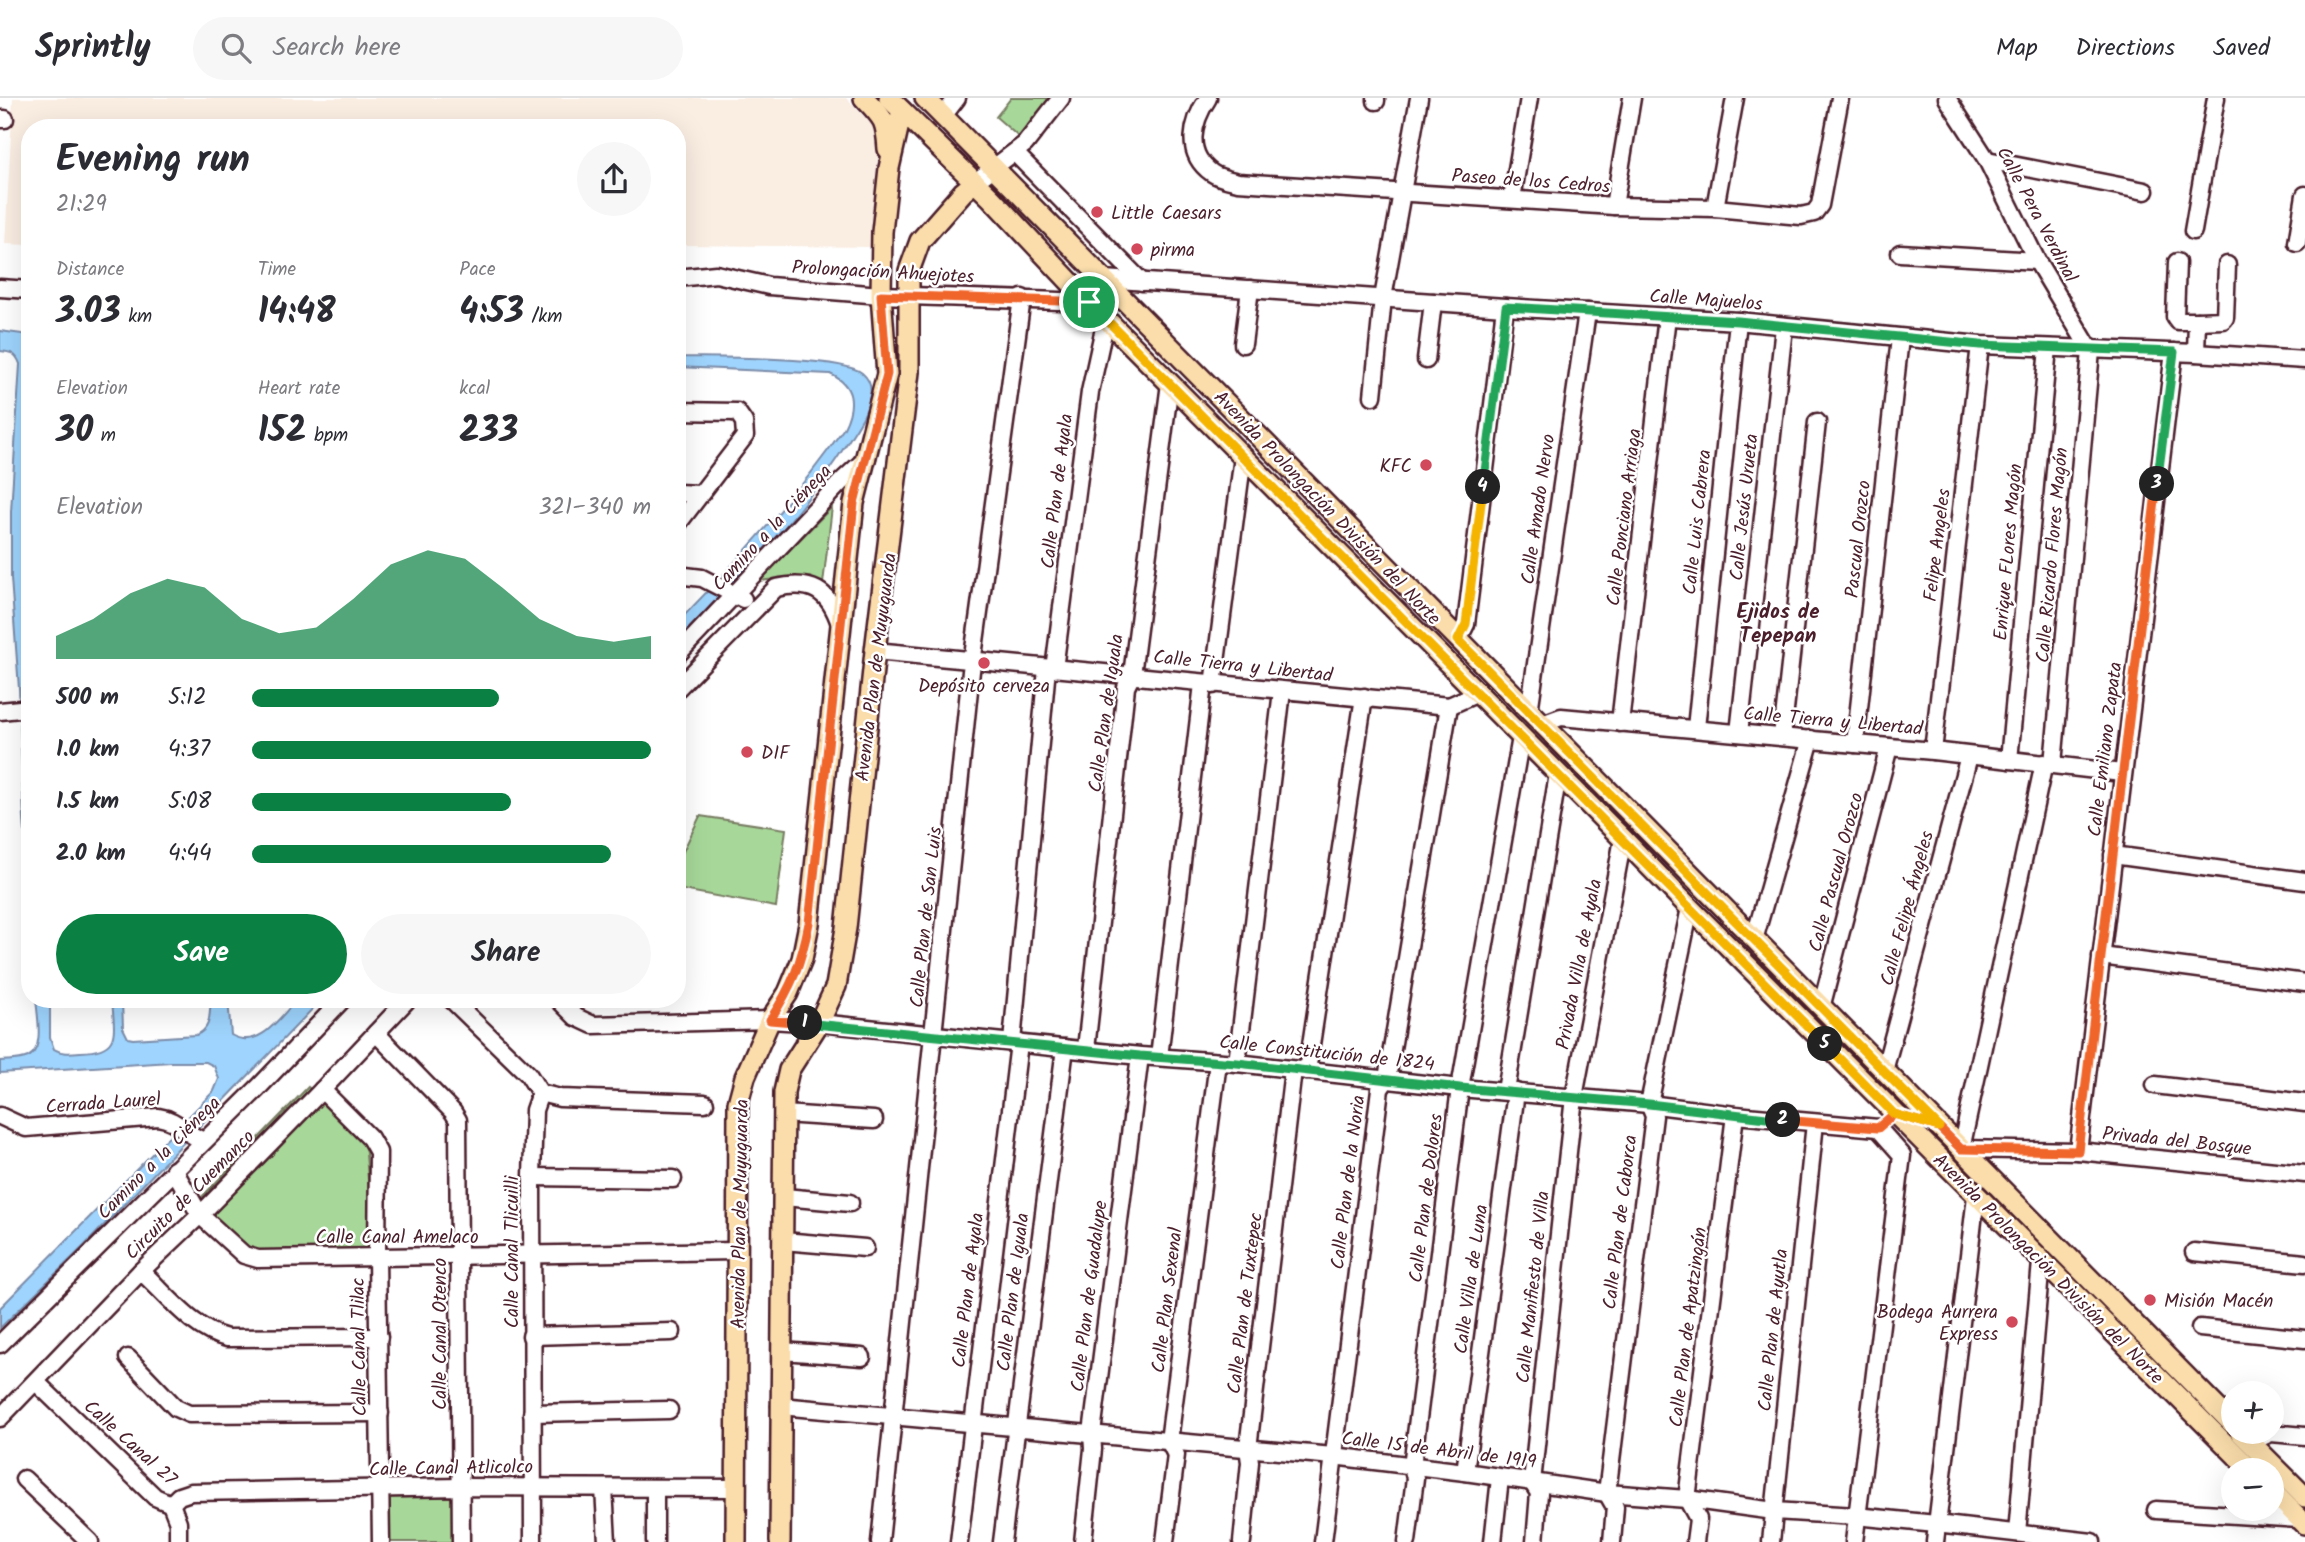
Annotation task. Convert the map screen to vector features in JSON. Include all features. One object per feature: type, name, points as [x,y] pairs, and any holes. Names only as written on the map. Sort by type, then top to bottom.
[{"type":"main road","points":[[864,98],[883,118],[887,127],[889,168]]},
{"type":"main road","name":"Avenida Prolongación División del Norte","points":[[925,98],[2221,1412]]},
{"type":"main road","name":"Avenida Plan de Muyuguarda","points":[[736,1542],[738,1104],[744,1077],[770,1020],[788,993],[802,959],[809,923],[854,503],[887,374],[881,295],[882,232],[898,102]]},
{"type":"main road","name":"Avenida Prolongación División del Norte","points":[[898,102],[1089,302],[2239,1458]]},
{"type":"main road","name":"Avenida Plan de Muyuguarda","points":[[779,1542],[784,1092],[789,1070],[819,1023],[836,986],[846,928],[875,651],[909,372],[909,271],[920,241],[962,192],[975,182]]},
{"type":"main road","points":[[2252,1444],[2305,1497]]},
{"type":"main road","points":[[2284,1503],[2302,1522]]},
{"type":"street","points":[[943,116],[957,98]]},
{"type":"street","points":[[975,182],[1015,153],[1061,98]]},
{"type":"street","name":"Paseo de los Cedros","points":[[1208,98],[1197,114],[1193,142],[1203,165],[1213,175],[1238,182],[1614,206],[1715,208],[1801,216],[1814,213],[1820,205],[1840,98]]},
{"type":"street","points":[[1373,396],[1383,298],[1419,98]]},
{"type":"street","points":[[1512,199],[1529,98]]},
{"type":"street","points":[[1614,206],[1632,98]]},
{"type":"street","points":[[1715,208],[1735,98]]},
{"type":"street","name":"Calle Pera Verdinal","points":[[1947,98],[1987,160],[2037,261],[2091,351]]},
{"type":"street","points":[[2193,231],[2216,98]]},
{"type":"street","points":[[1015,153],[1142,282]]},
{"type":"street","points":[[1987,160],[2145,191]]},
{"type":"street","points":[[2297,243],[2305,195]]},
{"type":"street","points":[[1900,253],[2037,261]]},
{"type":"street","points":[[2177,262],[2175,317],[2178,321],[2223,320],[2227,265]]},
{"type":"street","name":"Prolongación Ahuejotes","points":[[686,277],[716,274],[769,286],[881,295],[1089,302]]},
{"type":"street","name":"Calle Majuelos","points":[[1104,279],[1738,321],[1980,345],[2305,360]]},
{"type":"street","points":[[0,288],[21,289]]},
{"type":"street","points":[[1242,344],[1250,289]]},
{"type":"street","name":"Calle Plan de San Luis","points":[[880,1542],[971,671],[1022,298]]},
{"type":"street","points":[[1426,360],[1433,302]]},
{"type":"street","points":[[1458,640],[1466,624],[1506,307]]},
{"type":"street","name":"Calle Amado Nervo","points":[[1535,718],[1587,312]]},
{"type":"street","name":"Calle Ponciano Arriaga","points":[[1620,723],[1667,316]]},
{"type":"street","name":"Calle Plan de Ayala","points":[[959,1542],[1015,1042],[1051,668],[1090,392],[1106,319]]},
{"type":"street","name":"Calle Luis Cabrera","points":[[1696,728],[1738,321]]},
{"type":"street","points":[[2196,353],[2197,321]]},
{"type":"street","name":"Calle Jesús Urueta","points":[[1739,733],[1784,327]]},
{"type":"street","name":"Pascual Orozco","points":[[1856,744],[1900,338]]},
{"type":"street","name":"Felipe Angeles","points":[[1933,751],[1980,345]]},
{"type":"street","name":"Enrique FLores Magón","points":[[2009,760],[2048,348]]},
{"type":"street","name":"Calle Ricardo Flores Magón","points":[[1961,1149],[2049,763],[2091,351]]},
{"type":"street","name":"Calle Emiliano Zapata","points":[[2078,1151],[2174,352]]},
{"type":"street","name":"Calle Plan de Iguala","points":[[1086,1049],[1126,687],[1132,675],[1170,383]]},
{"type":"street","points":[[686,411],[737,412],[744,422],[745,436],[686,512]]},
{"type":"street","points":[[1782,737],[1817,422]]},
{"type":"street","points":[[1159,1057],[1208,684],[1243,456]]},
{"type":"street","name":"Camino a la Ciénega","points":[[686,646],[867,458]]},
{"type":"street","points":[[686,493],[700,494]]},
{"type":"street","points":[[686,576],[702,578],[736,594],[756,608]]},
{"type":"street","points":[[686,680],[776,588],[807,586],[827,596],[835,608],[840,624]]},
{"type":"street","name":"Calle Tierra y Libertad","points":[[875,651],[1449,706]]},
{"type":"street","points":[[1237,1063],[1282,691]]},
{"type":"street","points":[[1449,706],[1478,693]]},
{"type":"street","name":"Calle Plan de Tuxtepec","points":[[1242,1542],[1250,1462],[1248,1448],[1300,1070],[1364,697]]},
{"type":"street","name":"Calle Plan de la Noria","points":[[1323,1542],[1380,1089],[1387,1079],[1449,706]]},
{"type":"street","name":"Calle Tierra y Libertad","points":[[1535,718],[1561,717],[1696,728],[2049,763],[2122,773]]},
{"type":"street","name":"Calle Plan de Dolores","points":[[1407,1542],[1415,1478],[1412,1466],[1460,1088],[1521,737]]},
{"type":"street","points":[[1754,940],[1811,739]]},
{"type":"street","name":"Calle Pascual Orozco","points":[[1821,1008],[1889,747]]},
{"type":"street","name":"Calle Felipe Ángeles","points":[[1884,1071],[1969,756]]},
{"type":"street","name":"Calle Villa de Luna","points":[[1465,1472],[1511,1092],[1558,774]]},
{"type":"street","name":"Privada Villa de Ayala","points":[[1574,1097],[1623,839]]},
{"type":"street","points":[[2113,855],[2305,881]]},
{"type":"street","name":"Calle Plan de Caborca","points":[[1612,1542],[1615,1507],[1607,1493],[1654,1116],[1649,1104],[1690,908]]},
{"type":"street","points":[[2101,956],[2305,983]]},
{"type":"street","name":"Camino a la Ciénega","points":[[0,1344],[174,1170],[198,1139],[334,1008]]},
{"type":"street","name":"Circuito de Cuemanco","points":[[0,1418],[141,1271],[323,1090],[400,1008]]},
{"type":"street","points":[[460,1008],[528,1074],[540,1093],[560,1098],[705,1103]]},
{"type":"street","name":"Calle Constitución de 1824","points":[[567,1008],[585,1023],[593,1024],[770,1020],[819,1023],[1878,1128]]},
{"type":"street","name":"Calle Canal Otenco","points":[[376,1033],[458,1120],[461,1542]]},
{"type":"street","name":"Calle Plan de Iguala","points":[[1002,1542],[1065,1048]]},
{"type":"street","name":"Calle Plan de Guadalupe","points":[[1083,1542],[1093,1449],[1092,1433],[1140,1056]]},
{"type":"street","name":"Calle Plan Sexenal","points":[[1165,1542],[1175,1455],[1169,1441],[1217,1062]]},
{"type":"street","points":[[2155,1085],[2305,1103]]},
{"type":"street","name":"Calle Canal Tlilac","points":[[323,1090],[370,1138],[378,1152],[381,1542]]},
{"type":"street","name":"Calle Canal Tlicuilli","points":[[533,1542],[532,1178],[534,1110],[540,1093]]},
{"type":"street","name":"Calle Manifiesto de Villa","points":[[1535,1542],[1539,1493],[1532,1482],[1574,1097]]},
{"type":"street","points":[[783,1114],[874,1120]]},
{"type":"street","points":[[1854,1542],[1902,1155],[1878,1128],[1894,1114],[1939,1127]]},
{"type":"street","name":"Calle Plan de Apatzingán","points":[[1696,1542],[1698,1519],[1686,1499],[1735,1115]]},
{"type":"street","name":"Cerrada Laurel","points":[[0,1116],[26,1128],[158,1117],[171,1119],[198,1139]]},
{"type":"street","name":"Calle Plan de Ayutla","points":[[1771,1542],[1815,1123]]},
{"type":"street","name":"Privada del Bosque","points":[[1961,1149],[2078,1151],[2305,1174]]},
{"type":"street","name":"Calle Canal Amelaco","points":[[174,1170],[200,1215],[244,1255],[258,1259],[736,1251]]},
{"type":"street","points":[[532,1178],[673,1179]]},
{"type":"street","points":[[1935,1542],[1976,1196]]},
{"type":"street","points":[[783,1198],[850,1203]]},
{"type":"street","points":[[783,1241],[865,1248]]},
{"type":"street","points":[[2194,1252],[2305,1263]]},
{"type":"street","points":[[2017,1533],[2041,1262]]},
{"type":"street","points":[[141,1271],[201,1328],[213,1335],[227,1338],[379,1337]]},
{"type":"street","points":[[2200,1328],[2305,1339]]},
{"type":"street","points":[[531,1336],[672,1332]]},
{"type":"street","points":[[782,1351],[862,1357]]},
{"type":"street","points":[[128,1358],[176,1408],[189,1414],[380,1413]]},
{"type":"street","name":"Calle Canal 27","points":[[36,1382],[155,1497],[171,1504],[178,1522],[175,1539]]},
{"type":"street","name":"Calle 15 de Abril de 1919","points":[[780,1406],[1333,1456],[1607,1493],[1686,1499],[1774,1511],[1937,1524],[1981,1536],[2017,1533],[2092,1542]]},
{"type":"street","points":[[532,1413],[669,1410]]},
{"type":"street","points":[[2284,1434],[2305,1436]]},
{"type":"street","points":[[1493,1542],[1500,1478]]},
{"type":"street","points":[[24,1479],[90,1542]]},
{"type":"street","name":"Calle Canal Atlicolco","points":[[171,1504],[179,1496],[191,1492],[461,1487],[736,1489]]},
{"type":"street","points":[[604,1488],[607,1542]]},
{"type":"street","points":[[654,1542],[655,1488]]},
{"type":"street","points":[[2156,1510],[2302,1522]]},
{"type":"shaded area","points":[[13,98],[846,98],[879,132],[874,247],[686,245],[686,119],[21,119],[21,245],[5,244]]},
{"type":"green space","points":[[1011,98],[1054,98],[1021,139],[996,117]]},
{"type":"green space","points":[[832,507],[823,584],[791,579],[759,581]]},
{"type":"green space","points":[[700,816],[786,829],[776,907],[686,891],[686,845]]},
{"type":"green space","points":[[308,1087],[365,1142],[374,1254],[245,1252],[196,1203]]},
{"type":"green space","points":[[383,1497],[455,1497],[456,1542],[382,1542]]},
{"type":"water","points":[[0,331],[21,334],[21,741],[11,578],[11,512],[20,364],[13,354],[0,351]]},
{"type":"water","points":[[686,357],[829,363],[862,373],[871,390],[862,419],[812,494],[746,572],[686,635],[686,613],[785,505],[844,428],[850,412],[850,397],[844,384],[830,374],[686,367]]},
{"type":"water","points":[[37,1008],[50,1008],[50,1037],[54,1049],[70,1053],[94,1051],[103,1048],[113,1038],[113,1008],[122,1008],[123,1028],[128,1038],[133,1039],[196,1035],[205,1029],[210,1008],[229,1008],[231,1035],[251,1039],[268,1030],[289,1008],[313,1008],[83,1247],[0,1328],[0,1308],[214,1091],[219,1079],[214,1066],[206,1062],[0,1073],[0,1061],[18,1060],[33,1053],[37,1047]]},
{"type":"place","name":"Little Caesars","points":[[1097,212]]},
{"type":"place","name":"pirma","points":[[1137,249]]},
{"type":"place","name":"KFC","points":[[1426,465]]},
{"type":"place","name":"Depósito cerveza","points":[[984,663]]},
{"type":"place","name":"DIF","points":[[747,752]]},
{"type":"place","name":"Misión Macén","points":[[2150,1300]]},
{"type":"place","name":"Bodega Aurrera Express","points":[[2012,1322]]},
{"type":"district","name":"Ejidos de Tepepan","points":[[1778,623]]},
{"type":"route","points":[[1089,302],[881,295],[887,374],[854,503],[809,923],[802,959],[788,993],[770,1020],[1237,1063],[1460,1088],[1878,1128],[1894,1114],[1939,1127],[1961,1149],[2078,1151],[2174,352],[1980,345],[1738,321],[1506,307],[1466,624],[1458,640],[1939,1127],[1894,1114],[1089,302]]}]
